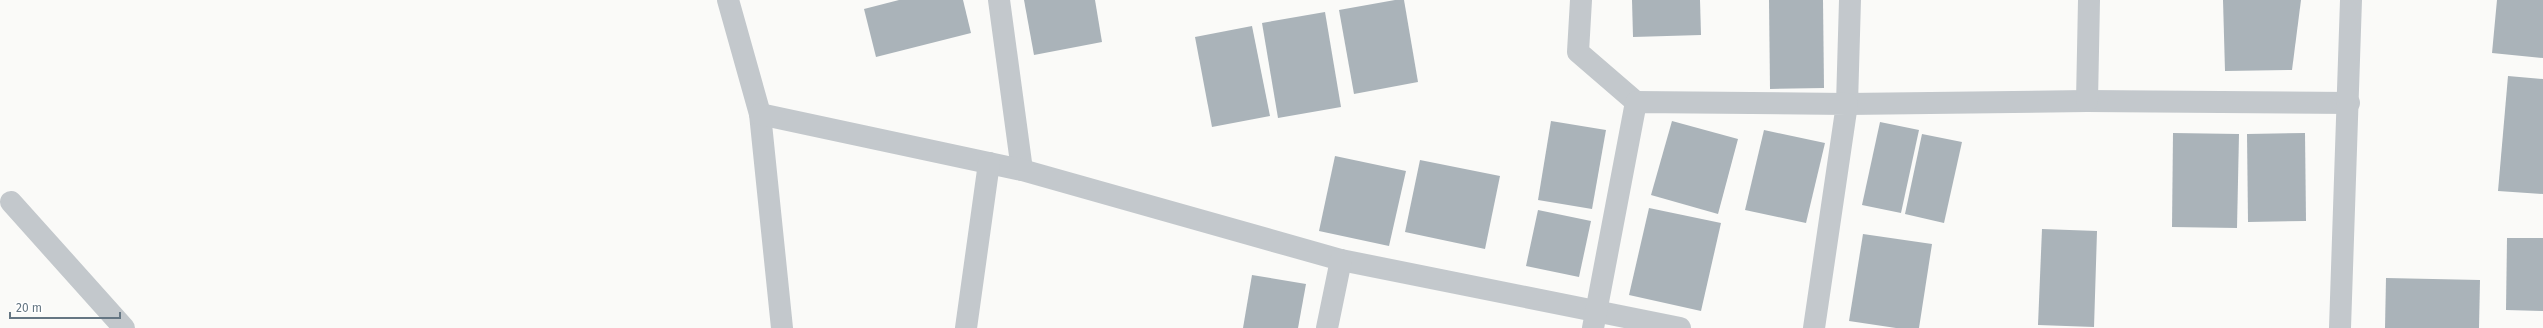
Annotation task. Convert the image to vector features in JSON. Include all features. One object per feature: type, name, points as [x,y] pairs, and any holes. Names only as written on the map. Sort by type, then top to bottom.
[{"type":"street","points":[[728,0],[760,114],[782,328]]},
{"type":"street","points":[[999,0],[1022,170]]},
{"type":"street","points":[[1582,0],[1578,52],[1636,102],[1847,104],[2087,101],[2349,103]]},
{"type":"street","points":[[1814,328],[1847,104],[1850,0]]},
{"type":"street","points":[[2087,101],[2089,0]]},
{"type":"street","points":[[2340,328],[2349,103],[2351,0]]},
{"type":"street","points":[[1596,319],[1636,102]]},
{"type":"street","points":[[760,114],[1022,170],[1341,260],[1596,319],[1680,328]]},
{"type":"street","points":[[966,328],[989,163]]},
{"type":"street","points":[[11,202],[124,328]]},
{"type":"street","points":[[1327,328],[1341,260]]},
{"type":"building","points":[[899,0],[963,0],[971,33],[876,57],[864,9]]},
{"type":"building","points":[[1024,0],[1095,0],[1102,42],[1034,55]]},
{"type":"building","points":[[1395,0],[1404,0],[1418,82],[1354,94],[1339,10]]},
{"type":"building","points":[[1632,0],[1700,0],[1701,35],[1633,37]]},
{"type":"building","points":[[1769,0],[1823,0],[1824,88],[1770,89]]},
{"type":"building","points":[[2223,0],[2301,0],[2292,70],[2225,71]]},
{"type":"building","points":[[2497,0],[2543,0],[2543,58],[2492,53]]},
{"type":"building","points":[[1325,12],[1341,107],[1278,118],[1262,23]]},
{"type":"building","points":[[1252,26],[1270,116],[1212,127],[1195,37]]},
{"type":"building","points":[[2508,76],[2543,79],[2543,194],[2498,191]]},
{"type":"building","points":[[1551,121],[1606,130],[1592,209],[1538,200]]},
{"type":"building","points":[[1672,121],[1738,139],[1718,214],[1651,195]]},
{"type":"building","points":[[1880,122],[1919,130],[1901,213],[1862,205]]},
{"type":"building","points":[[1764,130],[1825,143],[1806,223],[1745,210]]},
{"type":"building","points":[[2173,133],[2239,134],[2237,228],[2172,227]]},
{"type":"building","points":[[2305,133],[2306,221],[2248,222],[2247,134]]},
{"type":"building","points":[[1922,134],[1962,142],[1944,223],[1905,214]]},
{"type":"building","points":[[1335,156],[1406,171],[1389,246],[1319,231]]},
{"type":"building","points":[[1420,160],[1500,176],[1485,249],[1405,232]]},
{"type":"building","points":[[1649,208],[1721,223],[1701,311],[1629,295]]},
{"type":"building","points":[[1538,210],[1591,221],[1579,277],[1526,266]]},
{"type":"building","points":[[2042,229],[2097,231],[2094,327],[2038,325]]},
{"type":"building","points":[[1863,234],[1932,244],[1919,328],[1896,328],[1849,321]]},
{"type":"building","points":[[2507,238],[2543,238],[2543,311],[2506,310]]},
{"type":"building","points":[[1252,275],[1306,284],[1298,328],[1243,328]]},
{"type":"building","points":[[2386,278],[2480,280],[2479,328],[2385,328]]}]
